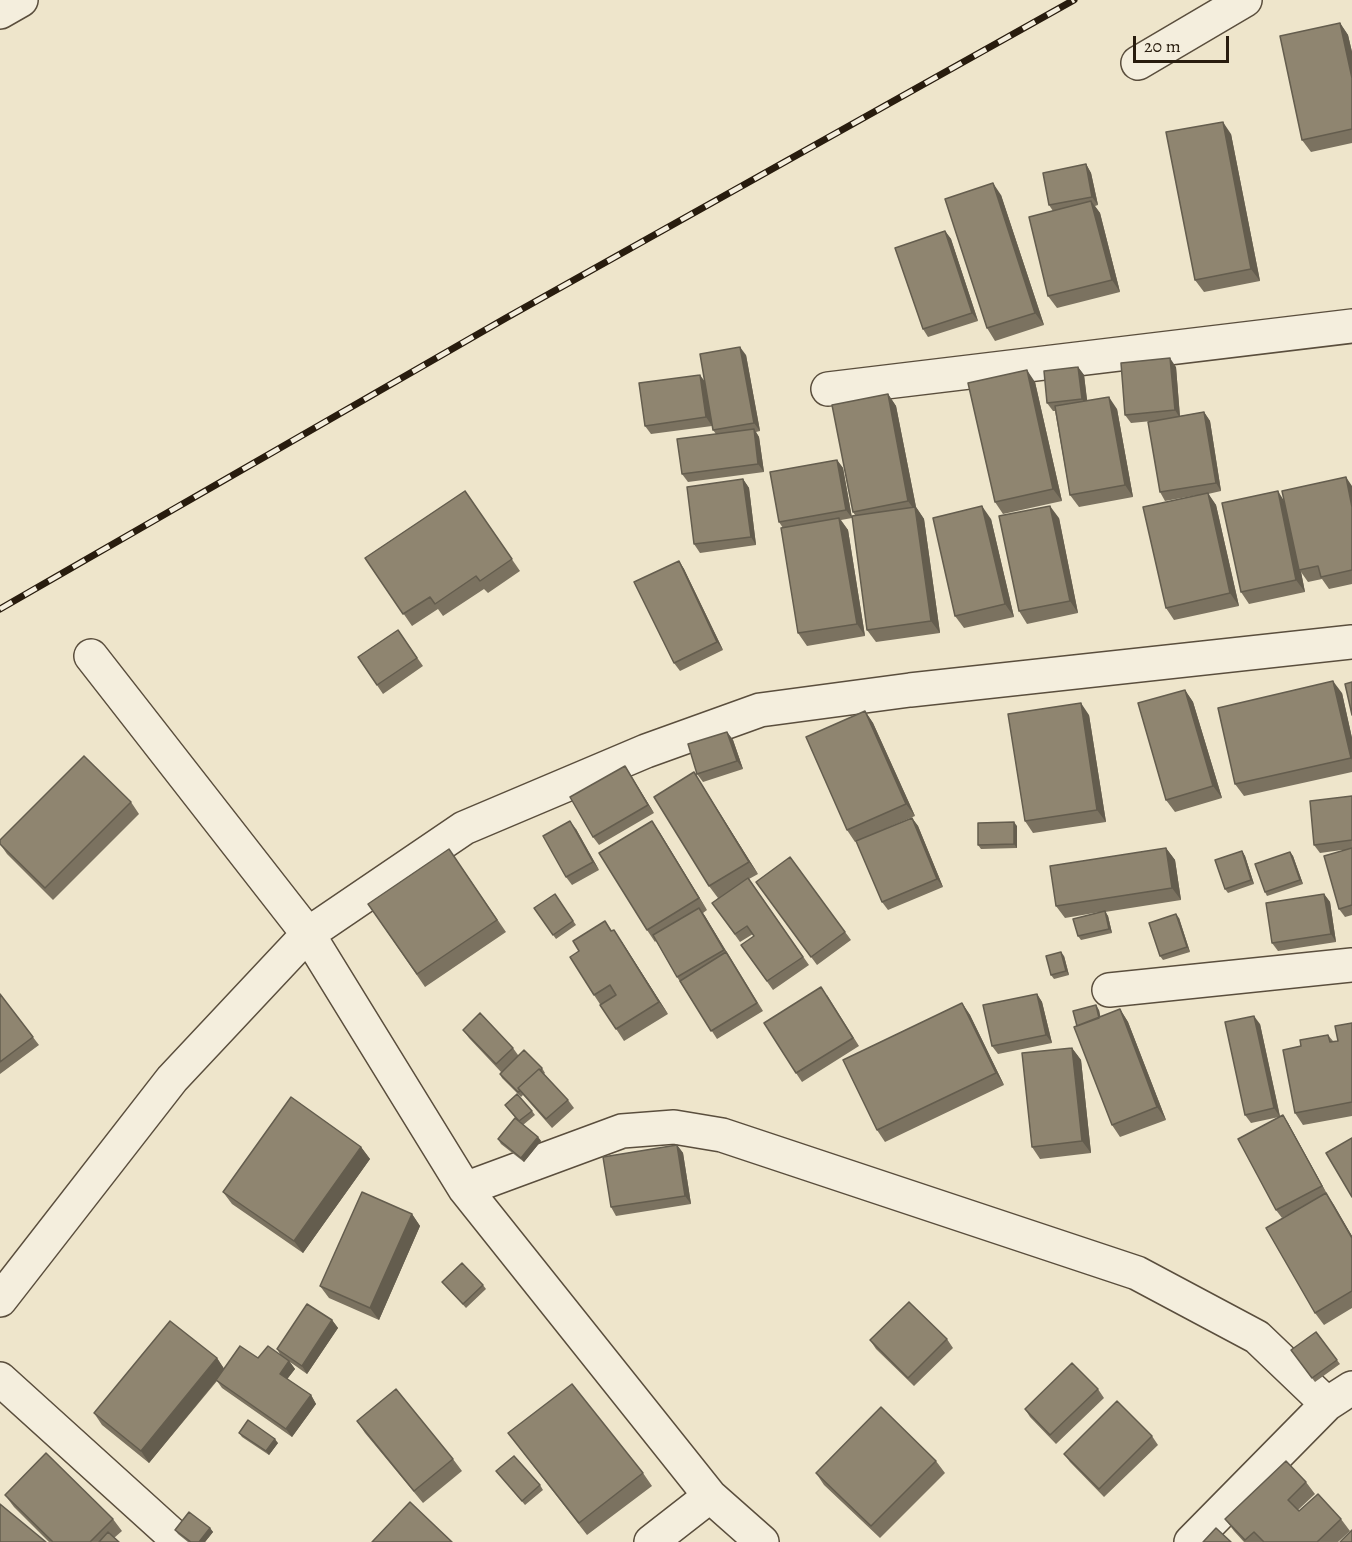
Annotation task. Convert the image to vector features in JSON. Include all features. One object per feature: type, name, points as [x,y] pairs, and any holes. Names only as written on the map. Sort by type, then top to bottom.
[{"type":"street","points":[[0,12],[21,0]]},
{"type":"street","points":[[1138,63],[1245,0]]},
{"type":"street","points":[[828,388],[1352,326]]},
{"type":"street","points":[[0,1300],[172,1079],[308,934],[464,828],[646,752],[760,710],[910,690],[1352,642]]},
{"type":"street","points":[[91,656],[308,934],[465,1189],[710,1496],[762,1542]]},
{"type":"street","points":[[1109,990],[1352,965]]},
{"type":"street","points":[[465,1189],[622,1131],[674,1127],[722,1135],[1137,1273],[1257,1337],[1339,1396],[1191,1542]]},
{"type":"street","points":[[0,1379],[180,1542]]},
{"type":"street","points":[[651,1542],[710,1496]]},
{"type":"building","points":[[1340,23],[1352,78],[1352,129],[1302,140],[1280,36]]},
{"type":"building","points":[[1223,122],[1251,269],[1195,280],[1166,132]]},
{"type":"building","points":[[1086,164],[1092,197],[1049,205],[1043,173]]},
{"type":"building","points":[[993,183],[1035,313],[987,328],[945,199]]},
{"type":"building","points":[[1091,201],[1112,280],[1048,296],[1029,217]]},
{"type":"building","points":[[945,231],[972,313],[923,329],[895,248]]},
{"type":"building","points":[[740,347],[754,423],[713,430],[700,354]]},
{"type":"building","points":[[1170,358],[1175,410],[1125,415],[1121,363]]},
{"type":"building","points":[[1078,367],[1082,399],[1047,403],[1044,371]]},
{"type":"building","points":[[1027,370],[1053,489],[995,502],[968,383]]},
{"type":"building","points":[[700,375],[706,417],[645,426],[639,383]]},
{"type":"building","points":[[888,394],[908,501],[853,512],[832,405]]},
{"type":"building","points":[[1109,397],[1125,485],[1070,495],[1055,406]]},
{"type":"building","points":[[1204,412],[1216,483],[1160,492],[1148,422]]},
{"type":"building","points":[[754,429],[758,464],[682,474],[677,439]]},
{"type":"building","points":[[837,460],[846,510],[779,522],[770,472]]},
{"type":"building","points":[[1346,477],[1352,507],[1352,570],[1321,577],[1318,566],[1299,570],[1282,491]]},
{"type":"building","points":[[743,479],[751,537],[694,544],[687,487]]},
{"type":"building","points":[[465,491],[512,559],[480,581],[476,576],[435,604],[430,597],[403,614],[365,558]]},
{"type":"building","points":[[1278,491],[1296,580],[1241,592],[1222,503]]},
{"type":"building","points":[[1208,493],[1230,593],[1166,608],[1143,507]]},
{"type":"building","points":[[982,506],[1005,604],[955,616],[933,518]]},
{"type":"building","points":[[1050,506],[1070,601],[1019,611],[999,516]]},
{"type":"building","points":[[915,507],[931,621],[867,630],[852,516]]},
{"type":"building","points":[[839,518],[857,624],[798,633],[781,528]]},
{"type":"building","points":[[679,561],[717,642],[674,663],[634,582]]},
{"type":"building","points":[[398,630],[417,658],[377,685],[358,657]]},
{"type":"building","points":[[1333,681],[1351,758],[1235,784],[1218,708]]},
{"type":"building","points":[[1352,682],[1352,715],[1345,684]]},
{"type":"building","points":[[1185,690],[1213,786],[1166,800],[1138,703]]},
{"type":"building","points":[[1081,703],[1097,810],[1025,821],[1008,714]]},
{"type":"building","points":[[865,711],[906,804],[847,830],[806,737]]},
{"type":"building","points":[[727,732],[737,761],[697,774],[688,744]]},
{"type":"building","points":[[84,756],[131,802],[45,888],[0,844],[0,840]]},
{"type":"building","points":[[625,766],[648,805],[593,837],[570,797]]},
{"type":"building","points":[[694,772],[749,862],[709,886],[654,797]]},
{"type":"building","points":[[1352,796],[1352,840],[1314,845],[1310,801]]},
{"type":"building","points":[[912,818],[937,879],[882,902],[856,841]]},
{"type":"building","points":[[570,821],[593,862],[566,877],[543,836]]},
{"type":"building","points":[[652,821],[699,898],[647,930],[599,853]]},
{"type":"building","points":[[1014,822],[1014,844],[978,845],[978,823]]},
{"type":"building","points":[[1166,848],[1172,888],[1056,906],[1050,866]]},
{"type":"building","points":[[1352,848],[1352,905],[1339,909],[1324,856]]},
{"type":"building","points":[[449,849],[497,920],[417,974],[368,904]]},
{"type":"building","points":[[1242,851],[1251,880],[1225,889],[1215,860]]},
{"type":"building","points":[[1290,852],[1300,880],[1265,892],[1255,864]]},
{"type":"building","points":[[790,857],[845,932],[811,957],[756,882]]},
{"type":"building","points":[[748,878],[803,957],[767,981],[741,945],[754,936],[747,926],[735,934],[712,903]]},
{"type":"building","points":[[555,894],[573,921],[553,935],[534,908]]},
{"type":"building","points":[[1324,894],[1331,934],[1272,943],[1266,903]]},
{"type":"building","points":[[699,908],[724,950],[677,977],[653,935]]},
{"type":"building","points":[[1105,911],[1109,929],[1078,936],[1073,919]]},
{"type":"building","points":[[1176,914],[1187,947],[1160,956],[1149,923]]},
{"type":"building","points":[[605,921],[611,931],[614,930],[659,1002],[616,1029],[600,1005],[616,995],[610,985],[594,995],[570,957],[579,951],[573,941]]},
{"type":"building","points":[[726,952],[757,1003],[711,1031],[680,981]]},
{"type":"building","points":[[1061,952],[1066,971],[1051,975],[1046,956]]},
{"type":"building","points":[[821,987],[853,1038],[796,1073],[764,1023]]},
{"type":"building","points":[[0,994],[33,1037],[0,1062]]},
{"type":"building","points":[[1037,994],[1046,1035],[992,1046],[983,1005]]},
{"type":"building","points":[[962,1003],[996,1073],[877,1130],[843,1060]]},
{"type":"building","points":[[1096,1005],[1099,1018],[1077,1026],[1073,1011]]},
{"type":"building","points":[[1120,1009],[1157,1107],[1112,1125],[1074,1027]]},
{"type":"building","points":[[480,1013],[513,1048],[496,1064],[463,1030]]},
{"type":"building","points":[[1254,1016],[1274,1108],[1245,1115],[1225,1022]]},
{"type":"building","points":[[1352,1023],[1352,1102],[1295,1113],[1283,1050],[1301,1046],[1300,1040],[1328,1035],[1330,1042],[1338,1041],[1335,1026]]},
{"type":"building","points":[[1072,1048],[1082,1141],[1032,1147],[1022,1053]]},
{"type":"building","points":[[524,1050],[542,1068],[518,1088],[520,1091],[518,1092],[500,1074]]},
{"type":"building","points":[[539,1069],[568,1100],[546,1119],[518,1088]]},
{"type":"building","points":[[517,1094],[532,1111],[519,1121],[505,1105]]},
{"type":"building","points":[[291,1097],[361,1147],[294,1241],[223,1192]]},
{"type":"building","points":[[1283,1115],[1322,1186],[1276,1210],[1238,1139]]},
{"type":"building","points":[[515,1118],[538,1137],[521,1158],[498,1139]]},
{"type":"building","points":[[1352,1138],[1352,1197],[1326,1153]]},
{"type":"building","points":[[677,1145],[685,1196],[611,1207],[603,1157]]},
{"type":"building","points":[[362,1192],[412,1214],[370,1308],[320,1286]]},
{"type":"building","points":[[1326,1193],[1352,1238],[1352,1291],[1315,1313],[1266,1228]]},
{"type":"building","points":[[462,1263],[483,1285],[463,1304],[442,1282]]},
{"type":"building","points":[[909,1302],[947,1339],[908,1378],[870,1340]]},
{"type":"building","points":[[307,1304],[332,1320],[302,1366],[277,1349]]},
{"type":"building","points":[[170,1321],[217,1358],[141,1451],[94,1413]]},
{"type":"building","points":[[1316,1332],[1337,1360],[1312,1378],[1291,1350]]},
{"type":"building","points":[[240,1346],[258,1358],[268,1346],[289,1361],[280,1374],[311,1395],[286,1429],[216,1380]]},
{"type":"building","points":[[1072,1363],[1098,1389],[1050,1435],[1025,1409]]},
{"type":"building","points":[[572,1384],[643,1473],[579,1523],[508,1433]]},
{"type":"building","points":[[396,1389],[453,1459],[414,1491],[357,1421]]},
{"type":"building","points":[[1117,1401],[1152,1436],[1099,1489],[1064,1454]]},
{"type":"building","points":[[881,1407],[936,1461],[871,1526],[816,1473]]},
{"type":"building","points":[[248,1420],[275,1439],[266,1451],[239,1433]]},
{"type":"building","points":[[46,1453],[113,1519],[90,1542],[53,1542],[5,1495]]},
{"type":"building","points":[[514,1456],[540,1485],[522,1501],[496,1471]]},
{"type":"building","points":[[1286,1461],[1306,1482],[1288,1500],[1299,1511],[1318,1494],[1341,1519],[1317,1542],[1264,1542],[1254,1532],[1245,1540],[1225,1519]]},
{"type":"building","points":[[410,1502],[452,1542],[372,1542]]},
{"type":"building","points":[[0,1504],[46,1542],[0,1542]]},
{"type":"building","points":[[189,1512],[210,1528],[199,1542],[191,1542],[175,1530]]},
{"type":"building","points":[[1216,1528],[1231,1542],[1203,1542]]},
{"type":"building","points":[[1352,1530],[1352,1542],[1340,1542]]},
{"type":"building","points":[[108,1532],[119,1542],[99,1542]]},
{"type":"railway","points":[[0,609],[506,318],[1074,0]]}]
